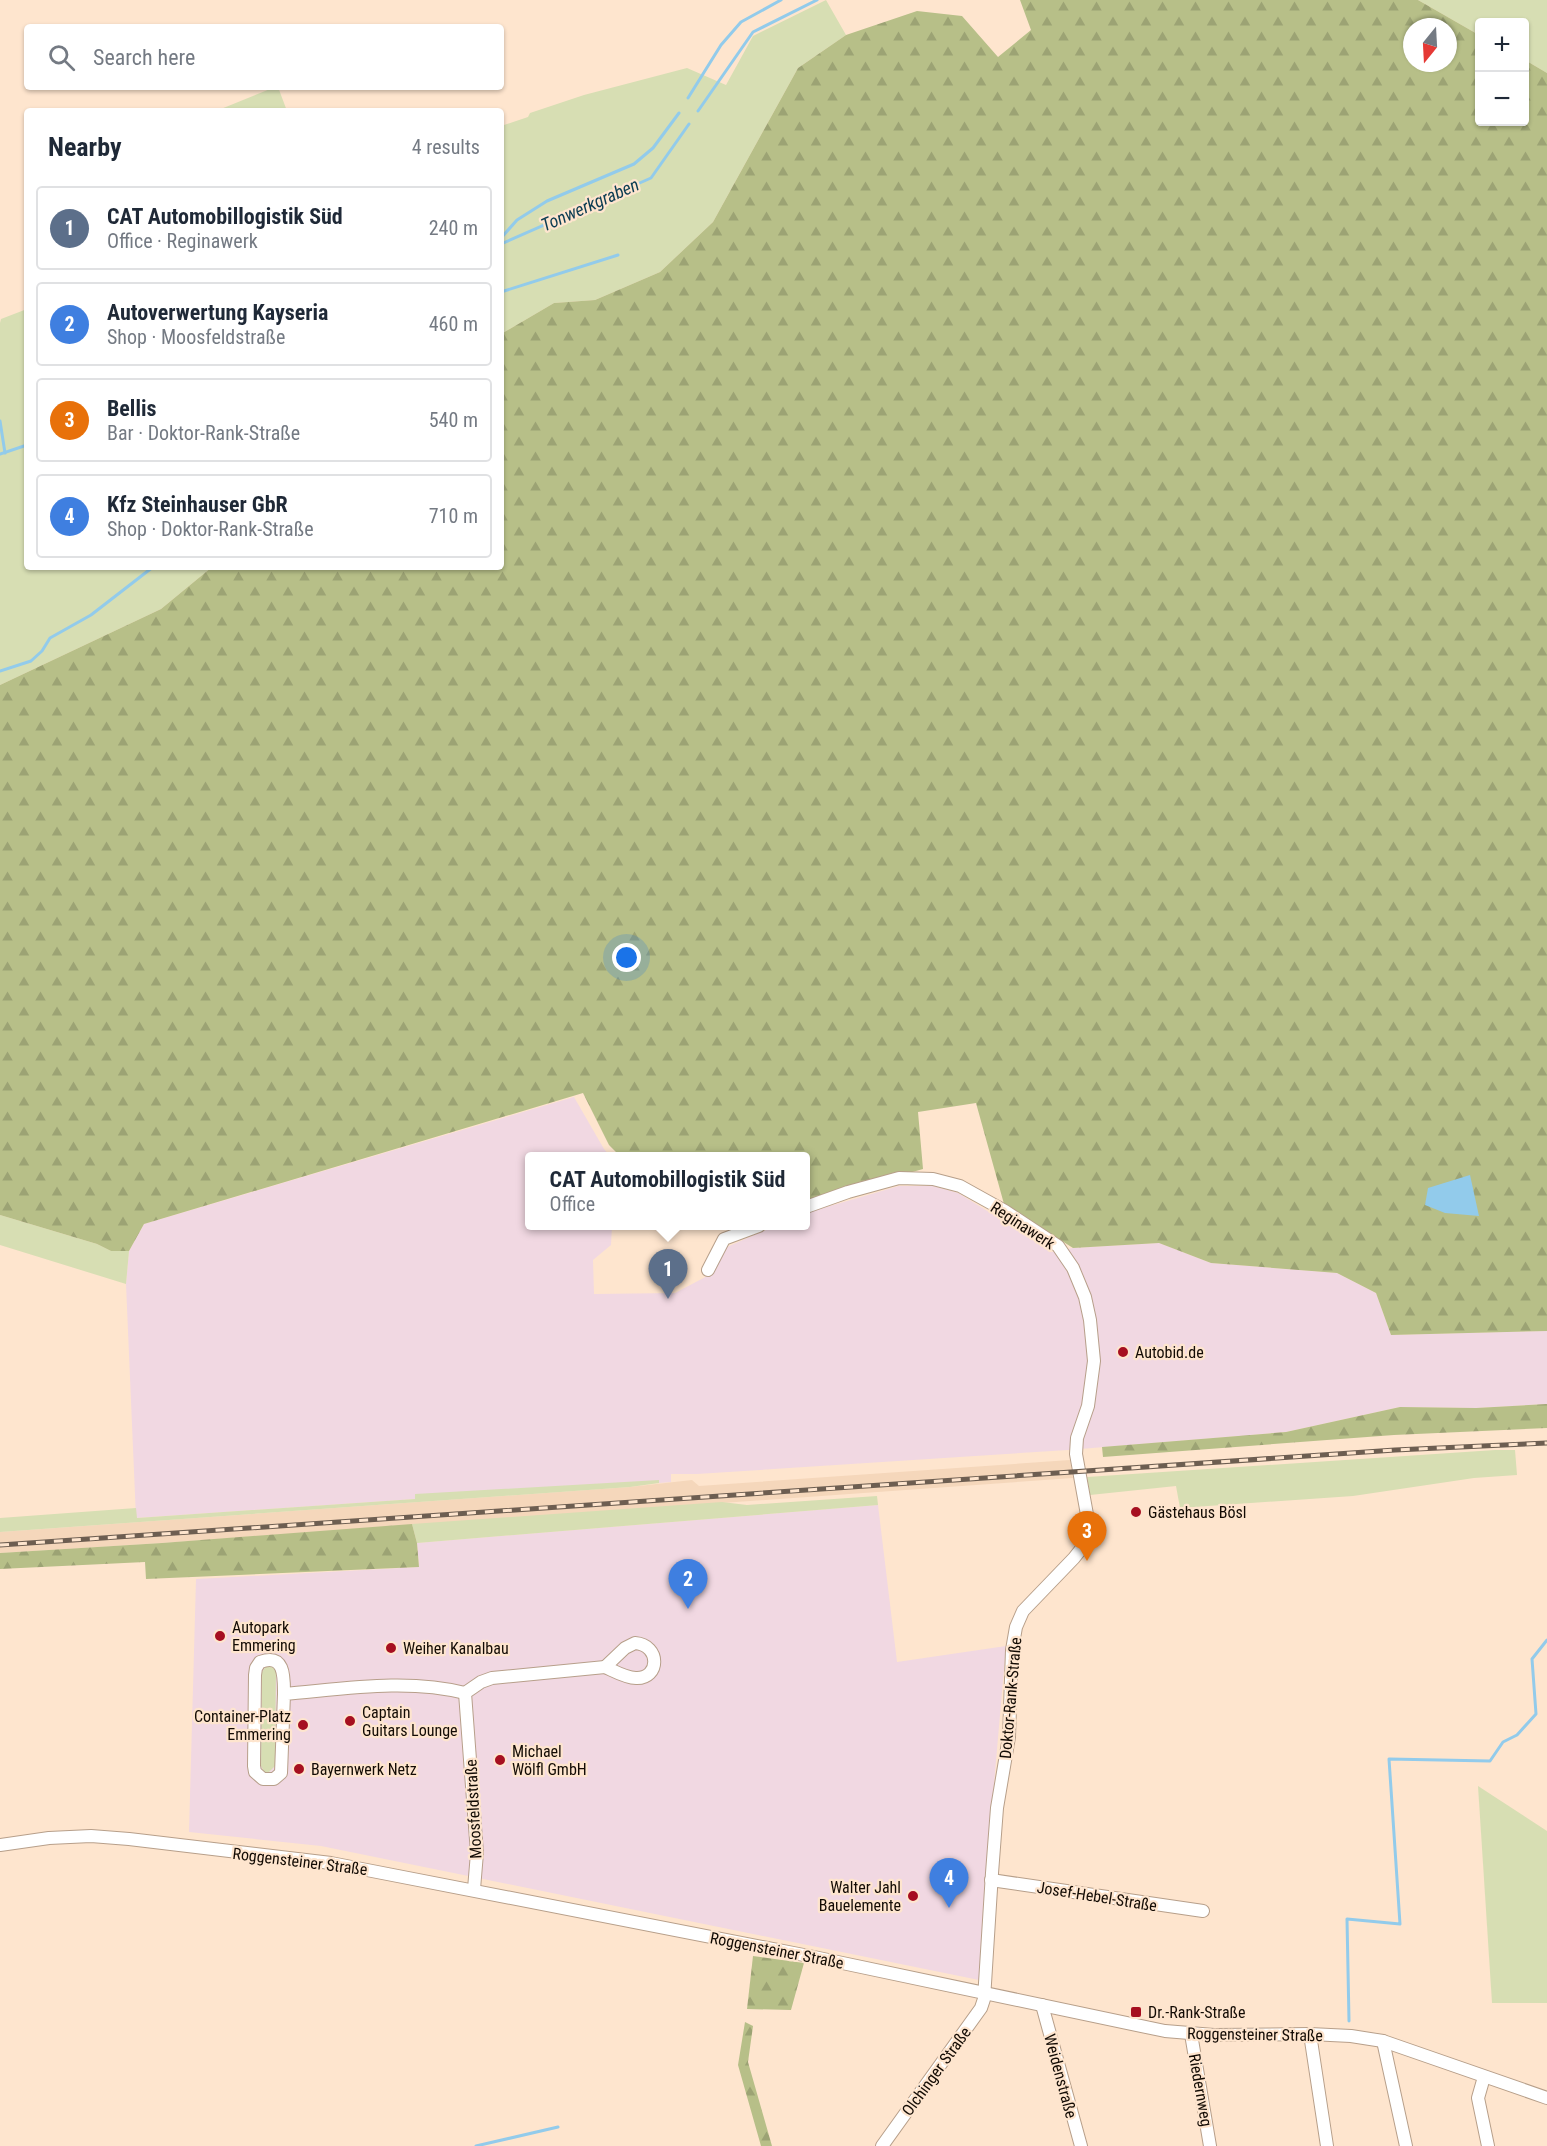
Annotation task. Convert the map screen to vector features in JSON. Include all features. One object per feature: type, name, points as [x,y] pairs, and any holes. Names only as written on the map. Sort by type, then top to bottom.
[{"type":"street","name":"Reginawerk","points":[[810,1206],[848,1192],[899,1178],[933,1179],[960,1186],[1005,1211],[1058,1246],[1073,1268],[1085,1297],[1093,1351],[1093,1376],[1088,1406],[1077,1438],[1078,1466]]},
{"type":"street","points":[[708,1270],[724,1239],[748,1230]]},
{"type":"street","name":"Doktor-Rank-Straße","points":[[985,1993],[991,1880],[998,1808],[1010,1737],[1012,1650],[1016,1627],[1023,1611],[1085,1544],[1090,1531],[1078,1466]]},
{"type":"street","points":[[273,1660],[283,1669],[284,1694],[281,1773],[274,1779],[263,1779],[255,1772],[254,1766],[255,1675],[260,1662],[273,1660]]},
{"type":"street","points":[[284,1694],[384,1686],[447,1688],[465,1693],[481,1682],[492,1678],[605,1667]]},
{"type":"street","name":"Moosfeldstraße","points":[[465,1693],[477,1853],[474,1889]]},
{"type":"street","name":"Roggensteiner Straße","points":[[0,1845],[70,1837],[129,1839],[331,1863],[474,1889],[1191,2034],[1310,2034],[1351,2036],[1383,2041],[1547,2097]]},
{"type":"street","name":"Josef-Hebel-Straße","points":[[991,1880],[1203,1911]]},
{"type":"street","name":"Olchinger Straße","points":[[882,2146],[981,2008],[985,1993]]},
{"type":"street","name":"Weidenstraße","points":[[1042,2005],[1082,2146]]},
{"type":"street","name":"Riedernweg","points":[[1191,2034],[1210,2146]]},
{"type":"street","points":[[1310,2034],[1327,2146]]},
{"type":"street","points":[[1383,2041],[1406,2146]]},
{"type":"street","points":[[1484,2077],[1478,2098],[1488,2146]]},
{"type":"shaded area","points":[[574,1097],[607,1152],[525,1152],[525,1230],[612,1230],[611,1245],[593,1260],[594,1294],[675,1293],[713,1273],[727,1247],[766,1230],[810,1230],[810,1212],[899,1186],[933,1186],[958,1193],[1051,1252],[1073,1248],[1159,1243],[1211,1263],[1337,1273],[1376,1293],[1391,1335],[1547,1331],[1547,1404],[1476,1408],[1400,1407],[1286,1432],[1068,1450],[671,1474],[671,1482],[659,1483],[659,1481],[415,1495],[415,1499],[136,1518],[126,1284],[129,1251],[144,1224]]},
{"type":"shaded area","points":[[1070,1460],[1073,1478],[0,1553],[0,1532],[630,1487],[692,1480],[699,1486]]},
{"type":"shaded area","points":[[878,1505],[897,1662],[1006,1646],[979,1980],[321,1846],[189,1832],[196,1579],[419,1567],[417,1543]]},
{"type":"green space","points":[[826,0],[846,35],[798,68],[713,222],[660,272],[595,300],[554,303],[504,332],[504,125],[528,117],[530,113],[584,95],[687,68],[726,85],[753,36]]},
{"type":"green space","points":[[1020,0],[1418,0],[1449,18],[1403,18],[1403,72],[1457,72],[1457,22],[1475,33],[1475,126],[1529,126],[1529,62],[1547,73],[1547,1331],[1391,1335],[1376,1293],[1337,1273],[1211,1263],[1159,1243],[1073,1248],[1004,1204],[976,1103],[918,1112],[923,1169],[810,1201],[810,1152],[616,1152],[609,1145],[583,1093],[144,1224],[129,1251],[111,1251],[97,1244],[0,1215],[0,685],[161,609],[208,570],[504,570],[504,332],[554,303],[595,300],[660,272],[713,222],[798,68],[846,35],[917,11],[962,16],[998,57],[1031,30]]},
{"type":"green space","points":[[1418,0],[1547,0],[1547,73],[1529,62],[1529,18],[1475,18],[1475,33],[1457,22],[1457,18],[1449,18]]},
{"type":"green space","points":[[268,90],[279,90],[286,108],[223,108]]},
{"type":"green space","points":[[24,310],[24,570],[208,570],[161,609],[0,685],[0,323],[1,319]]},
{"type":"green space","points":[[0,1215],[97,1244],[111,1251],[129,1251],[126,1284],[0,1245]]},
{"type":"green space","points":[[1547,1404],[1547,1428],[1394,1435],[1103,1457],[1102,1447],[1286,1432],[1400,1407],[1476,1408]]},
{"type":"green space","points":[[1515,1450],[1517,1475],[1474,1478],[1353,1496],[1180,1508],[1176,1486],[1090,1495],[1087,1477]]},
{"type":"green space","points":[[659,1480],[659,1483],[630,1487],[0,1532],[0,1518],[136,1508],[137,1518],[415,1499],[415,1494]]},
{"type":"green space","points":[[877,1496],[878,1505],[417,1543],[412,1524],[722,1502],[747,1505]]},
{"type":"green space","points":[[412,1524],[417,1543],[419,1567],[146,1579],[145,1562],[0,1569],[0,1553]]},
{"type":"green space","points":[[267,1665],[274,1667],[276,1671],[275,1766],[269,1772],[264,1772],[261,1766],[262,1672]]},
{"type":"green space","points":[[1478,1786],[1547,1831],[1547,2003],[1492,2003]]},
{"type":"green space","points":[[753,1956],[804,1963],[791,2010],[747,2009]]},
{"type":"green space","points":[[745,2022],[753,2026],[748,2062],[772,2146],[761,2146],[738,2065]]},
{"type":"water","points":[[1470,1175],[1479,1216],[1445,1213],[1425,1205],[1428,1188]]},
{"type":"waterway","points":[[688,98],[721,45],[741,22],[781,0]]},
{"type":"waterway","name":"Tonwerkgraben","points":[[698,111],[753,32],[817,0]]},
{"type":"waterway","points":[[504,235],[517,220],[547,201],[634,164],[653,148],[679,113]]},
{"type":"waterway","name":"Tonwerkgraben","points":[[504,243],[651,178],[689,124]]},
{"type":"waterway","points":[[504,291],[618,255]]},
{"type":"waterway","points":[[0,421],[5,453]]},
{"type":"waterway","name":"Tonwerkgraben","points":[[0,454],[24,446]]},
{"type":"waterway","points":[[0,671],[31,661],[42,651],[50,638],[91,615],[149,570]]},
{"type":"waterway","points":[[1349,2021],[1347,1919],[1400,1924],[1389,1759],[1490,1761],[1503,1742],[1517,1735],[1536,1714],[1532,1659],[1547,1640]]},
{"type":"waterway","points":[[476,2146],[558,2127]]},
{"type":"railway","points":[[0,1545],[1395,1450],[1547,1443]]},
{"type":"place","name":"CAT Automobillogistik Süd","points":[[668,1299]]},
{"type":"place","name":"Autobid.de","points":[[1123,1352]]},
{"type":"place","name":"Gästehaus Bösl","points":[[1136,1512]]},
{"type":"place","name":"Bellis","points":[[1087,1561]]},
{"type":"place","name":"Autoverwertung Kayseria","points":[[688,1609]]},
{"type":"place","name":"Autopark Emmering","points":[[220,1636]]},
{"type":"place","name":"Weiher Kanalbau","points":[[391,1648]]},
{"type":"place","name":"Captain Guitars Lounge","points":[[350,1721]]},
{"type":"place","name":"Container-Platz Emmering","points":[[303,1725]]},
{"type":"place","name":"Michael Wölfl GmbH","points":[[500,1760]]},
{"type":"place","name":"Bayernwerk Netz","points":[[299,1769]]},
{"type":"place","name":"Walter Jahl Bauelemente","points":[[913,1896]]},
{"type":"place","name":"Kfz Steinhauser GbR","points":[[949,1908]]},
{"type":"place","name":"Dr.-Rank-Straße","points":[[1136,2012]]}]
